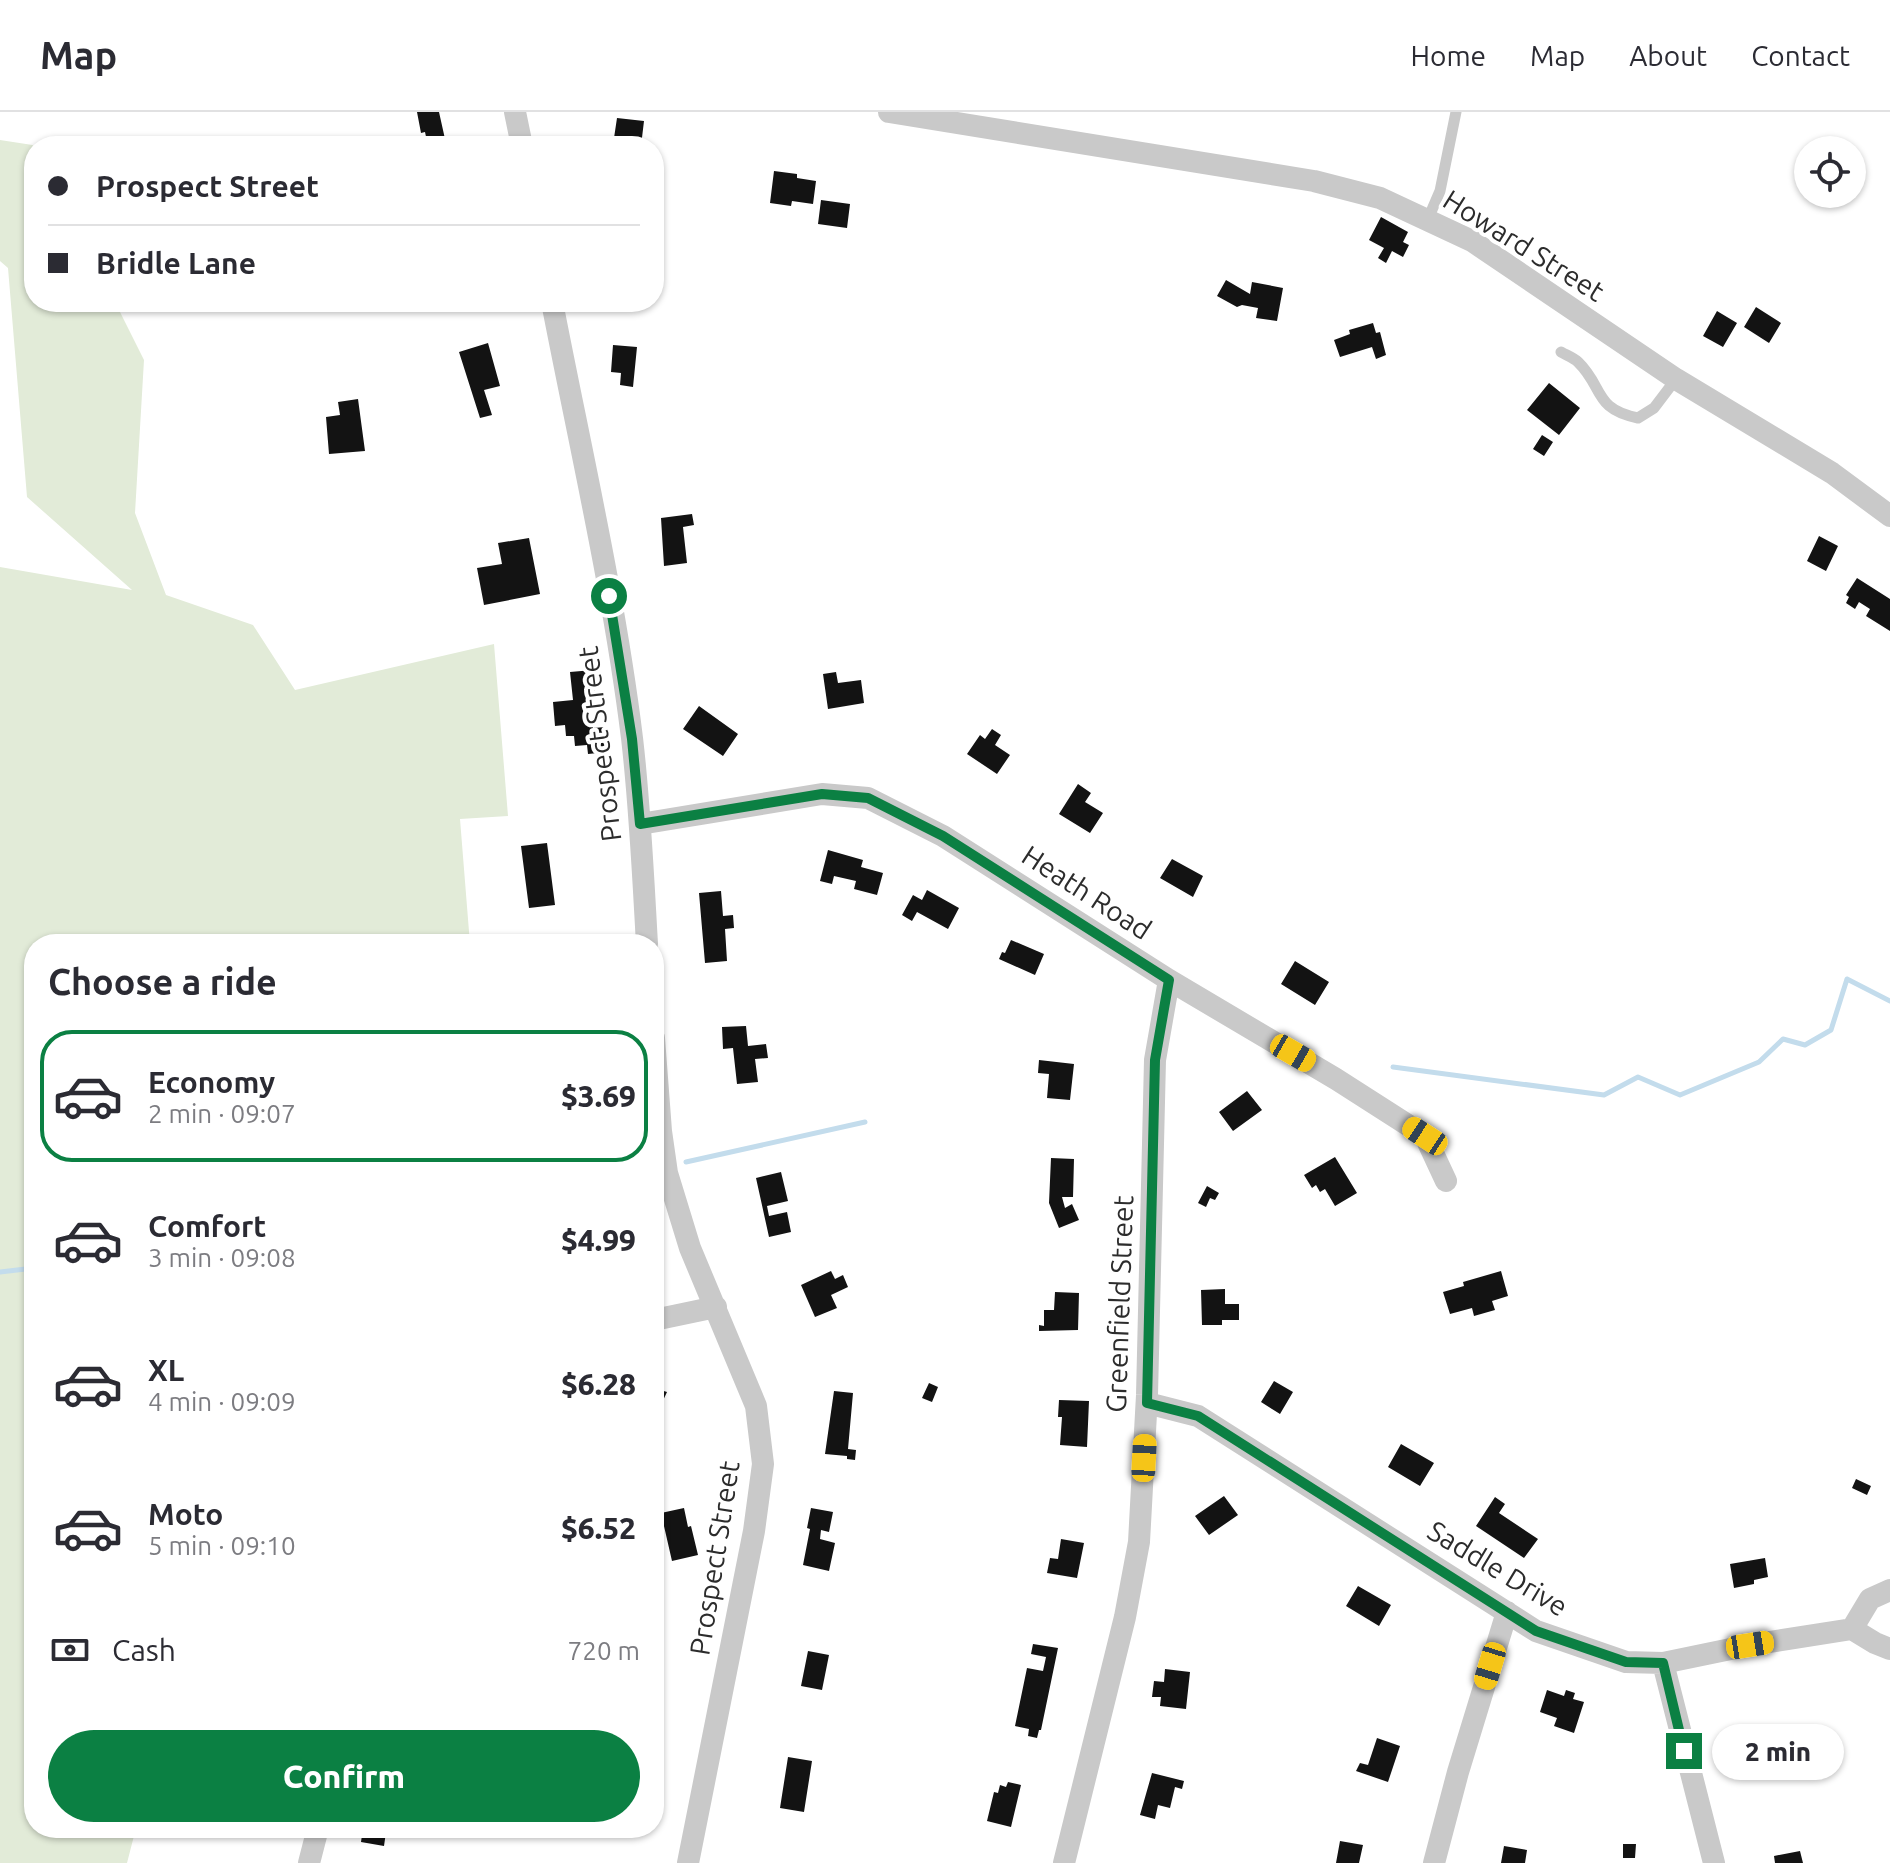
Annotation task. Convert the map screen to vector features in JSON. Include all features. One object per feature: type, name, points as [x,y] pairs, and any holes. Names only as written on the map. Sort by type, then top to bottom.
[{"type":"street","points":[[515,112],[520,136]]},
{"type":"street","name":"Howard Street","points":[[889,112],[1338,185],[1380,198],[1472,241],[1676,379],[1832,473],[1890,516]]},
{"type":"street","name":"Prospect Street","points":[[554,312],[620,655],[640,824],[646,934]]},
{"type":"street","name":"Heath Road","points":[[640,824],[822,794],[868,798],[943,836],[1169,980],[1425,1136],[1446,1181]]},
{"type":"street","name":"Greenfield Street","points":[[1064,1863],[1125,1617],[1136,1557],[1147,1403],[1155,1060],[1169,980]]},
{"type":"street","name":"Prospect Street","points":[[664,1152],[667,1173],[690,1248],[756,1406],[763,1464],[754,1531],[688,1863]]},
{"type":"street","points":[[664,1318],[716,1307]]},
{"type":"street","name":"Saddle Drive","points":[[1147,1403],[1198,1416],[1536,1631],[1626,1662],[1663,1663],[1852,1629]]},
{"type":"street","points":[[1890,1590],[1870,1599],[1852,1629],[1890,1649]]},
{"type":"street","points":[[1434,1863],[1507,1612]]},
{"type":"street","points":[[1663,1663],[1714,1863]]},
{"type":"street","points":[[309,1863],[315,1838]]},
{"type":"lane","points":[[1428,219],[1440,191],[1456,112]]},
{"type":"lane","points":[[1561,352],[1578,362],[1603,402],[1621,415],[1638,418],[1654,408],[1676,379]]},
{"type":"green space","points":[[0,140],[24,144],[24,312],[120,312],[144,360],[135,513],[166,595],[253,625],[295,690],[494,644],[508,816],[460,819],[469,934],[24,934],[24,1838],[133,1838],[127,1863],[0,1863],[0,567],[132,590],[27,497],[8,268],[0,261]]},
{"type":"building","points":[[417,112],[439,112],[444,136],[421,133]]},
{"type":"building","points":[[617,118],[644,121],[642,136],[614,136]]},
{"type":"building","points":[[774,171],[797,174],[797,178],[816,181],[813,204],[792,201],[791,206],[770,203]]},
{"type":"building","points":[[821,200],[850,204],[847,228],[818,224]]},
{"type":"building","points":[[1381,217],[1408,232],[1403,242],[1409,245],[1403,257],[1392,251],[1386,263],[1378,258],[1384,248],[1369,240]]},
{"type":"building","points":[[1226,280],[1250,294],[1252,282],[1283,288],[1277,321],[1256,318],[1258,308],[1237,307],[1217,296]]},
{"type":"building","points":[[1756,307],[1781,323],[1769,343],[1744,327]]},
{"type":"building","points":[[1717,311],[1737,323],[1723,347],[1703,336]]},
{"type":"building","points":[[1373,323],[1376,333],[1380,332],[1386,355],[1376,359],[1372,347],[1340,357],[1334,340],[1350,334],[1349,330]]},
{"type":"building","points":[[488,343],[500,386],[484,390],[492,415],[480,418],[459,352]]},
{"type":"building","points":[[613,345],[637,347],[633,387],[620,385],[621,373],[611,372]]},
{"type":"building","points":[[1549,383],[1580,408],[1559,435],[1527,410]]},
{"type":"building","points":[[358,399],[365,451],[329,454],[326,417],[340,415],[338,402]]},
{"type":"building","points":[[1542,435],[1553,442],[1544,456],[1533,449]]},
{"type":"building","points":[[692,514],[694,525],[683,527],[687,563],[664,566],[661,518]]},
{"type":"building","points":[[1819,536],[1838,546],[1826,571],[1807,561]]},
{"type":"building","points":[[529,538],[540,594],[484,605],[477,568],[502,564],[498,543]]},
{"type":"building","points":[[1857,578],[1890,599],[1890,631],[1866,616],[1870,609],[1859,602],[1855,609],[1846,603],[1849,597],[1846,595]]},
{"type":"building","points":[[593,670],[596,699],[590,700],[593,728],[606,727],[608,752],[588,754],[587,745],[575,746],[574,736],[566,736],[565,725],[555,726],[553,702],[573,700],[570,672]]},
{"type":"building","points":[[836,672],[838,683],[861,680],[864,703],[828,709],[823,674]]},
{"type":"building","points":[[699,706],[738,734],[723,756],[683,729]]},
{"type":"building","points":[[992,729],[1001,735],[995,745],[1010,755],[997,774],[967,754],[980,735],[985,739]]},
{"type":"building","points":[[1078,784],[1091,793],[1085,802],[1103,813],[1090,833],[1059,814]]},
{"type":"building","points":[[547,843],[555,905],[529,908],[521,846]]},
{"type":"building","points":[[828,850],[863,860],[861,867],[883,873],[877,895],[854,889],[856,881],[834,876],[832,884],[820,881]]},
{"type":"building","points":[[1172,859],[1203,876],[1193,897],[1160,878]]},
{"type":"building","points":[[927,890],[959,908],[948,929],[917,912],[912,921],[902,915],[913,895],[922,900]]},
{"type":"building","points":[[721,891],[723,916],[733,915],[734,928],[725,929],[727,961],[705,963],[699,893]]},
{"type":"building","points":[[1011,940],[1044,954],[1035,975],[999,959]]},
{"type":"building","points":[[1295,961],[1329,982],[1315,1005],[1281,984]]},
{"type":"building","points":[[746,1026],[748,1046],[766,1044],[768,1058],[755,1059],[758,1082],[737,1084],[733,1048],[723,1049],[722,1027]]},
{"type":"building","points":[[1039,1060],[1074,1064],[1070,1100],[1047,1098],[1049,1074],[1038,1073]]},
{"type":"building","points":[[1247,1091],[1262,1110],[1233,1131],[1219,1112]]},
{"type":"building","points":[[1335,1157],[1357,1193],[1335,1206],[1325,1189],[1320,1192],[1316,1185],[1312,1188],[1304,1175]]},
{"type":"building","points":[[1051,1158],[1074,1159],[1073,1197],[1062,1197],[1065,1208],[1072,1204],[1079,1220],[1059,1228],[1049,1203]]},
{"type":"building","points":[[781,1172],[788,1201],[767,1206],[769,1216],[787,1212],[791,1232],[769,1237],[756,1178]]},
{"type":"building","points":[[1207,1186],[1219,1193],[1215,1200],[1210,1198],[1206,1207],[1198,1203]]},
{"type":"building","points":[[831,1271],[835,1279],[843,1275],[848,1287],[831,1295],[837,1308],[815,1317],[801,1285]]},
{"type":"building","points":[[1501,1271],[1508,1296],[1492,1301],[1495,1310],[1474,1316],[1472,1308],[1450,1314],[1443,1292],[1464,1286],[1463,1282]]},
{"type":"building","points":[[1225,1289],[1225,1304],[1239,1304],[1239,1320],[1222,1320],[1222,1325],[1202,1325],[1201,1290]]},
{"type":"building","points":[[1055,1292],[1079,1293],[1078,1330],[1039,1331],[1039,1325],[1044,1326],[1044,1310],[1054,1310]]},
{"type":"building","points":[[1274,1381],[1293,1392],[1280,1414],[1261,1402]]},
{"type":"building","points":[[929,1383],[938,1387],[932,1402],[922,1398]]},
{"type":"building","points":[[834,1391],[853,1393],[848,1449],[856,1450],[855,1460],[825,1454]]},
{"type":"building","points":[[1059,1400],[1089,1401],[1087,1447],[1060,1445],[1062,1417],[1058,1417]]},
{"type":"building","points":[[1401,1444],[1434,1463],[1420,1486],[1388,1467]]},
{"type":"building","points":[[1856,1479],[1871,1486],[1867,1495],[1852,1488]]},
{"type":"building","points":[[1224,1496],[1238,1515],[1209,1535],[1195,1516]]},
{"type":"building","points":[[1495,1497],[1505,1504],[1499,1513],[1538,1539],[1524,1558],[1476,1526]]},
{"type":"building","points":[[684,1508],[698,1555],[672,1561],[664,1512]]},
{"type":"building","points":[[811,1508],[833,1512],[829,1532],[821,1530],[820,1539],[835,1543],[829,1571],[803,1565]]},
{"type":"building","points":[[1061,1539],[1084,1543],[1077,1578],[1047,1573],[1050,1558],[1058,1559]]},
{"type":"building","points":[[1765,1558],[1768,1577],[1734,1588],[1730,1564]]},
{"type":"building","points":[[1358,1586],[1391,1605],[1379,1626],[1346,1606]]},
{"type":"building","points":[[1033,1644],[1058,1648],[1037,1738],[1028,1736],[1029,1729],[1015,1726],[1027,1668],[1043,1671],[1046,1657],[1031,1654]]},
{"type":"building","points":[[808,1651],[829,1655],[822,1690],[801,1686]]},
{"type":"building","points":[[1165,1669],[1190,1672],[1186,1709],[1160,1706],[1161,1697],[1152,1697],[1154,1681],[1164,1682]]},
{"type":"building","points":[[1547,1690],[1564,1696],[1566,1690],[1575,1693],[1573,1699],[1584,1702],[1574,1733],[1554,1726],[1557,1718],[1540,1712]]},
{"type":"building","points":[[1764,1726],[1789,1728],[1788,1750],[1801,1750],[1800,1765],[1762,1762]]},
{"type":"building","points":[[1377,1738],[1400,1746],[1388,1782],[1356,1771],[1360,1763],[1368,1765]]},
{"type":"building","points":[[788,1757],[812,1761],[804,1812],[780,1808]]},
{"type":"building","points":[[1152,1773],[1184,1781],[1182,1789],[1175,1787],[1170,1808],[1158,1805],[1155,1819],[1140,1815]]},
{"type":"building","points":[[1008,1782],[1021,1785],[1011,1827],[987,1821],[994,1792],[998,1793],[1000,1785],[1006,1787]]},
{"type":"building","points":[[362,1838],[385,1838],[384,1846],[361,1842]]},
{"type":"building","points":[[1340,1841],[1363,1845],[1359,1863],[1336,1863]]},
{"type":"building","points":[[1623,1844],[1636,1844],[1635,1858],[1623,1858]]},
{"type":"building","points":[[1504,1846],[1527,1850],[1525,1863],[1501,1863]]},
{"type":"building","points":[[1800,1851],[1803,1863],[1775,1863],[1774,1856]]},
{"type":"waterway","points":[[1393,1067],[1604,1095],[1638,1077],[1680,1095],[1759,1062],[1783,1039],[1805,1045],[1831,1030],[1847,979],[1890,1001]]},
{"type":"waterway","points":[[686,1162],[865,1122]]},
{"type":"waterway","points":[[0,1272],[24,1269]]},
{"type":"route","points":[[609,596],[632,739],[640,824],[822,794],[868,798],[943,836],[1169,980],[1155,1060],[1147,1403],[1198,1416],[1536,1631],[1626,1662],[1663,1663],[1684,1751]]}]
